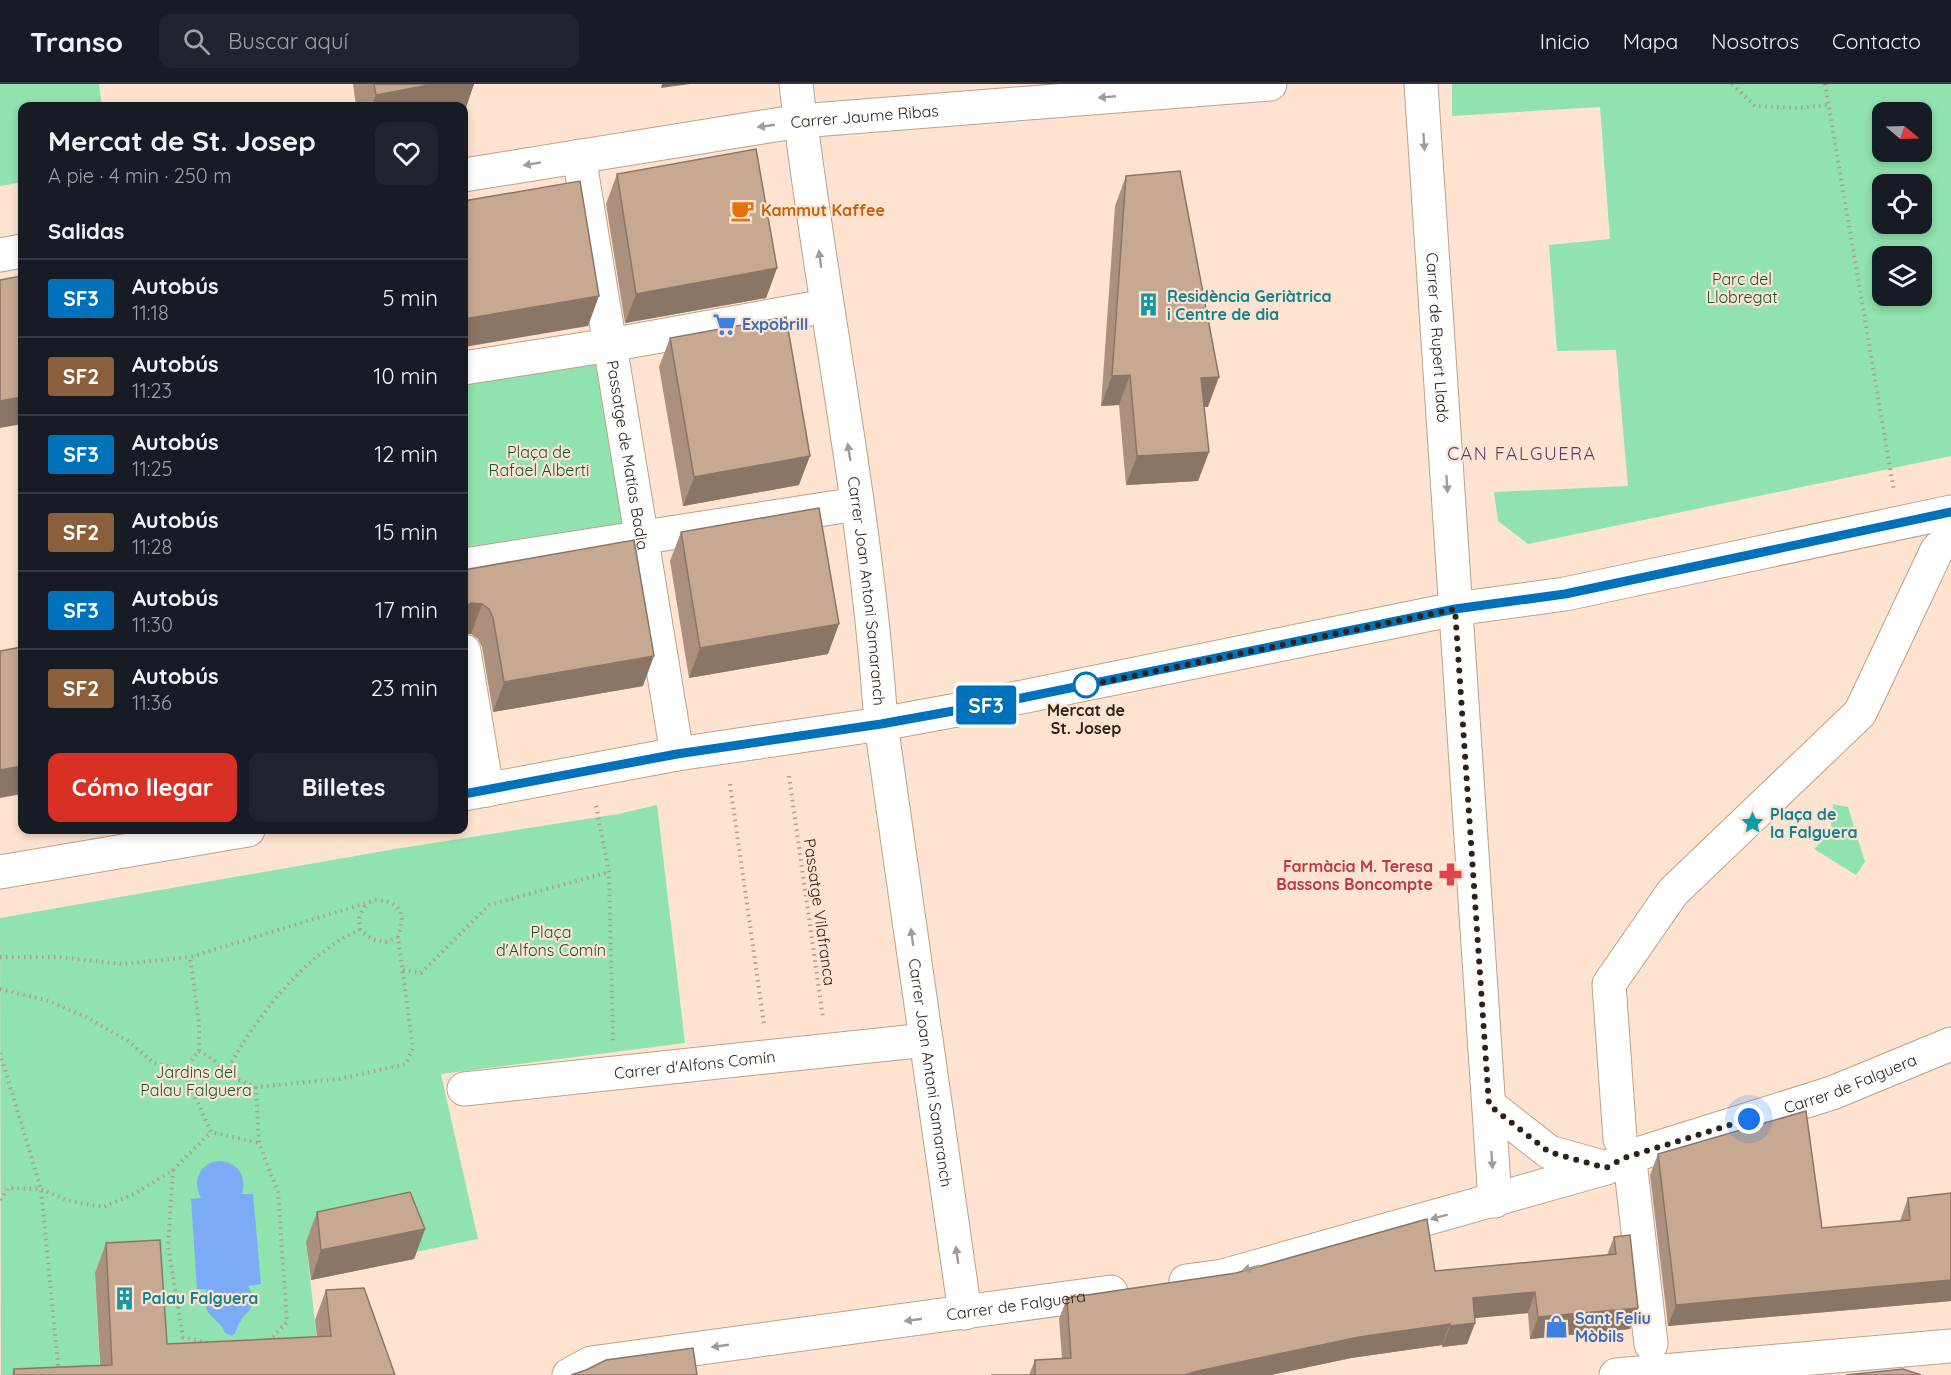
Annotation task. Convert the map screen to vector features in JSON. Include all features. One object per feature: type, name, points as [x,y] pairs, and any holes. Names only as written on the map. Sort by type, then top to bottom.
[{"type":"street","name":"Carrer Joan Antoni Samaranch","points":[[796,84],[826,306],[857,504],[877,659],[881,724],[965,1313]]},
{"type":"street","name":"Carrer Jaume Ribas","points":[[468,174],[800,121],[1270,84]]},
{"type":"street","name":"Carrer de Rupert Lladó","points":[[1421,84],[1495,1201]]},
{"type":"street","name":"Passatge de Matías Badia","points":[[579,156],[677,754]]},
{"type":"street","points":[[0,255],[18,252]]},
{"type":"street","points":[[468,367],[610,345],[826,306]]},
{"type":"street","points":[[468,564],[857,504]]},
{"type":"street","points":[[468,702],[475,792],[677,754],[881,724],[1455,609],[1565,594],[1951,512]]},
{"type":"street","points":[[1620,1139],[1609,984],[1673,892],[1860,713],[1937,550],[1951,537]]},
{"type":"street","points":[[0,872],[224,834]]},
{"type":"street","name":"Carrer d'Alfons Comín","points":[[464,1089],[927,1040]]},
{"type":"street","name":"Carrer de Falguera","points":[[569,1375],[591,1363],[1223,1276],[1618,1169],[1624,1158],[1832,1093],[1951,1044]]},
{"type":"street","points":[[1489,1105],[1549,1152],[1618,1169],[1652,1344]]},
{"type":"street","points":[[1616,1375],[1951,1347]]},
{"type":"path","points":[[1732,84],[1755,106],[1796,108],[1827,105]]},
{"type":"path","points":[[1825,84],[1900,522]]},
{"type":"path","name":"Passatge Vilafranca","points":[[789,776],[828,1051]]},
{"type":"path","points":[[730,784],[768,1057]]},
{"type":"path","points":[[596,806],[609,872],[613,1050],[617,1074]]},
{"type":"path","points":[[403,970],[421,973],[489,905],[609,872]]},
{"type":"path","points":[[0,957],[56,957],[123,964],[190,957],[366,904],[389,901],[399,910],[403,922],[398,937],[412,1048],[406,1064],[339,1079],[256,1087],[225,1074],[213,1059],[199,1051]]},
{"type":"path","points":[[366,904],[359,918],[360,930],[372,939],[386,942],[398,937]]},
{"type":"path","points":[[225,1074],[236,1054],[304,966],[347,936],[360,930]]},
{"type":"path","points":[[183,1070],[199,1051],[199,1024],[190,957]]},
{"type":"path","points":[[0,989],[49,1001],[88,1018],[128,1041],[154,1064],[183,1070]]},
{"type":"path","points":[[0,1053],[41,1189],[59,1375]]},
{"type":"path","points":[[183,1070],[211,1132]]},
{"type":"path","points":[[256,1087],[259,1143],[278,1192],[286,1322],[266,1344],[268,1352]]},
{"type":"path","points":[[211,1132],[259,1143]]},
{"type":"path","points":[[0,1200],[8,1188],[41,1189],[69,1201],[103,1207],[134,1194],[174,1170],[211,1132]]},
{"type":"path","points":[[174,1170],[168,1246],[183,1337],[212,1344]]},
{"type":"path","points":[[158,1251],[168,1246]]},
{"type":"green space","points":[[0,84],[99,84],[101,102],[18,102],[18,183],[0,186]]},
{"type":"green space","name":"Parc del Llobregat","points":[[1452,84],[1951,84],[1951,456],[1528,544],[1498,521],[1494,492],[1628,486],[1616,350],[1557,351],[1549,245],[1610,239],[1600,107],[1452,116]]},
{"type":"green space","name":"Plaça de Rafael Alberti","points":[[598,359],[626,526],[468,551],[468,379]]},
{"type":"green space","points":[[1833,804],[1848,807],[1865,862],[1856,875],[1814,849],[1834,829],[1831,826]]},
{"type":"green space","name":"Jardins del Palau Falguera","points":[[657,805],[685,1043],[441,1074],[478,1239],[411,1253],[306,1242],[320,1366],[157,1373],[95,1273],[100,1375],[1,1375],[0,918],[395,849],[618,814]]},
{"type":"water","points":[[218,1161],[236,1167],[242,1176],[242,1194],[253,1194],[261,1284],[248,1286],[252,1293],[253,1304],[232,1336],[225,1333],[206,1308],[207,1289],[197,1289],[191,1199],[201,1198],[197,1185],[199,1174],[206,1166]]},
{"type":"building","points":[[374,84],[434,84],[376,95]]},
{"type":"building","points":[[756,149],[777,268],[636,294],[617,174]]},
{"type":"building","name":"Residència Geriàtrica i Centre de dia","points":[[1180,171],[1219,377],[1201,378],[1209,452],[1137,456],[1130,375],[1112,376],[1126,176]]},
{"type":"building","points":[[580,181],[599,296],[468,318],[468,200]]},
{"type":"building","points":[[18,277],[18,398],[0,401],[0,280]]},
{"type":"building","points":[[786,317],[810,456],[694,477],[670,338]]},
{"type":"building","points":[[819,508],[839,624],[700,648],[681,532]]},
{"type":"building","points":[[634,540],[654,656],[504,682],[493,618],[489,609],[482,604],[468,605],[468,569]]},
{"type":"building","points":[[18,648],[18,767],[0,770],[0,651]]},
{"type":"building","points":[[1806,1111],[1822,1228],[1910,1220],[1908,1198],[1951,1193],[1951,1280],[1676,1305],[1658,1154]]},
{"type":"building","points":[[410,1192],[425,1229],[321,1250],[317,1212]]},
{"type":"building","points":[[1427,1219],[1435,1271],[1616,1254],[1614,1237],[1630,1235],[1638,1308],[1538,1317],[1535,1292],[1473,1298],[1475,1323],[1450,1326],[1450,1324],[1359,1337],[1185,1375],[1035,1375],[1035,1360],[1071,1358],[1067,1298],[1236,1273]]},
{"type":"building","points":[[160,1240],[167,1344],[331,1336],[326,1290],[364,1288],[395,1375],[14,1375],[14,1369],[112,1365],[106,1243]]},
{"type":"building","points":[[693,1348],[697,1375],[571,1375],[606,1360]]},
{"type":"building","points":[[1903,1369],[1921,1375],[1846,1375]]},
{"type":"bus line","name":"SF3","points":[[468,793],[677,754],[881,724],[992,704],[1455,609],[1565,594],[1951,512]]},
{"type":"place","name":"Kammut Kaffee","points":[[743,210]]},
{"type":"place","name":"Residència Geriàtrica i Centre de dia","points":[[1149,305]]},
{"type":"place","name":"Expobrill","points":[[724,324]]},
{"type":"place","name":"Mercat de St. Josep","points":[[1086,685]]},
{"type":"place","name":"Plaça de la Falguera","points":[[1752,823]]},
{"type":"place","name":"Farmàcia M. Teresa Bassons Boncompte","points":[[1451,875]]},
{"type":"place","name":"Palau Falguera","points":[[124,1298]]},
{"type":"place","name":"Sant Feliu Mòbils","points":[[1557,1327]]},
{"type":"district","name":"CAN FALGUERA","points":[[1522,454]]},
{"type":"route","points":[[1086,685],[1084,686],[1455,609],[1489,1105],[1549,1152],[1606,1168],[1624,1158],[1749,1119]]},
{"type":"park label","name":"Plaça d'Alfons Comín","points":[[551,941]]}]
